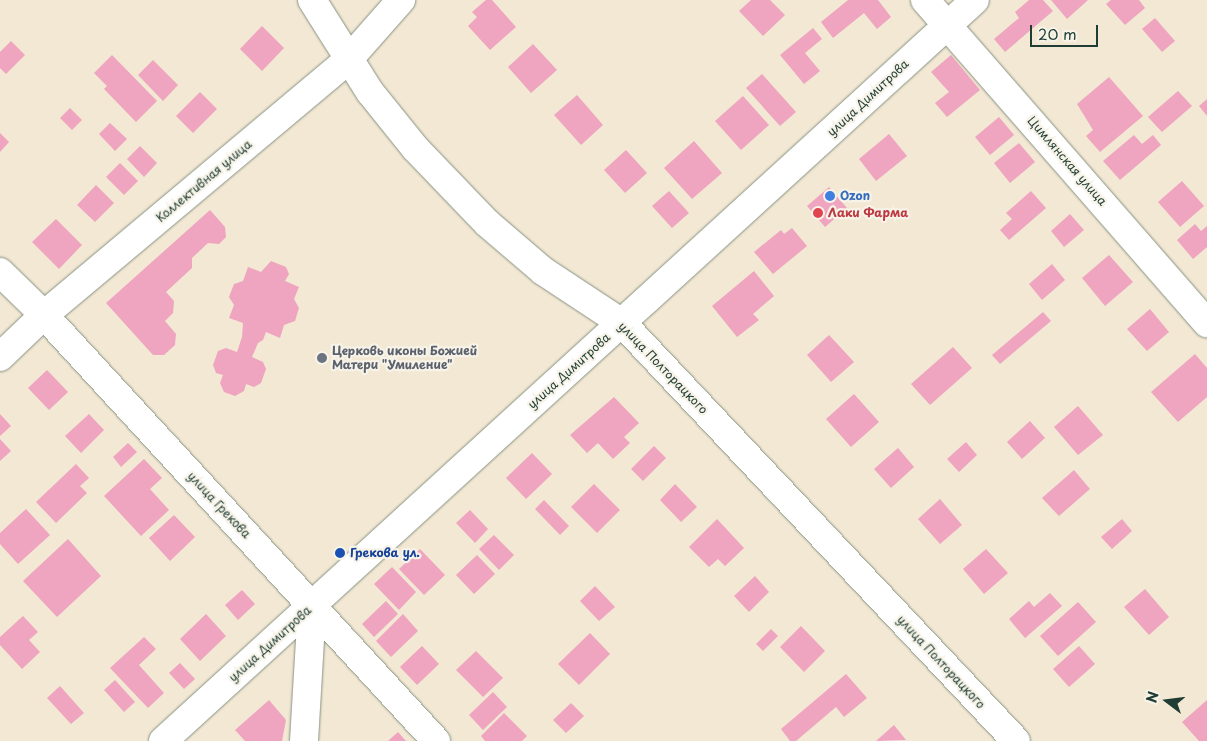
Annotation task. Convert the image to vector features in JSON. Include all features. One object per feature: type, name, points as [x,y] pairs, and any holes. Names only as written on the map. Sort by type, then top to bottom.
[{"type":"street","name":"улица Полторацкого","points":[[312,0],[370,92],[415,148],[487,223],[543,271],[622,324],[1016,741]]},
{"type":"street","name":"Коллективная улица","points":[[0,356],[44,315],[349,59],[401,0]]},
{"type":"street","name":"Цимлянская улица","points":[[925,0],[948,24],[1207,323]]},
{"type":"street","name":"улица Димитрова","points":[[162,741],[622,324],[975,0]]},
{"type":"street","name":"улица Грекова","points":[[0,272],[44,315],[436,741]]},
{"type":"street","points":[[304,741],[312,605]]},
{"type":"building","points":[[486,0],[492,0],[516,27],[490,50],[468,26],[477,17],[472,12]]},
{"type":"building","points":[[751,0],[770,0],[785,15],[763,36],[739,11]]},
{"type":"building","points":[[848,0],[878,0],[891,17],[877,29],[864,13],[833,38],[821,22]]},
{"type":"building","points":[[1029,0],[1043,0],[1053,11],[1005,52],[994,39],[1019,18],[1015,12]]},
{"type":"building","points":[[1051,0],[1088,0],[1067,19]]},
{"type":"building","points":[[1111,0],[1139,0],[1145,8],[1125,25],[1106,4]]},
{"type":"building","points":[[1155,18],[1175,41],[1162,52],[1142,29]]},
{"type":"building","points":[[262,26],[284,48],[262,71],[240,49]]},
{"type":"building","points":[[813,28],[822,39],[805,53],[820,71],[804,84],[780,55]]},
{"type":"building","points":[[11,41],[25,55],[6,74],[0,68],[0,52]]},
{"type":"building","points":[[533,44],[557,70],[531,93],[508,67]]},
{"type":"building","points":[[112,55],[157,101],[136,122],[104,89],[107,86],[94,73]]},
{"type":"building","points":[[951,55],[980,90],[947,117],[935,103],[949,92],[931,72]]},
{"type":"building","points":[[153,60],[178,85],[163,101],[138,75]]},
{"type":"building","points":[[762,74],[796,112],[780,126],[746,88]]},
{"type":"building","points":[[1109,77],[1143,116],[1100,152],[1086,136],[1093,130],[1077,104]]},
{"type":"building","points":[[1178,91],[1192,106],[1162,132],[1148,117]]},
{"type":"building","points":[[200,92],[217,109],[193,133],[176,116]]},
{"type":"building","points":[[577,95],[603,125],[581,145],[554,115]]},
{"type":"building","points":[[743,96],[769,125],[741,150],[715,121]]},
{"type":"building","points":[[1207,99],[1207,116],[1199,106]]},
{"type":"building","points":[[70,108],[82,120],[72,130],[60,118]]},
{"type":"building","points":[[999,117],[1014,135],[990,155],[975,137]]},
{"type":"building","points":[[110,123],[127,139],[115,151],[99,134]]},
{"type":"building","points":[[0,133],[9,142],[0,152]]},
{"type":"building","points":[[889,134],[907,156],[876,181],[859,159]]},
{"type":"building","points":[[1134,135],[1142,144],[1153,135],[1161,145],[1120,180],[1103,161]]},
{"type":"building","points":[[694,141],[722,173],[692,199],[664,168]]},
{"type":"building","points":[[1019,143],[1035,162],[1010,183],[994,163]]},
{"type":"building","points":[[140,146],[157,163],[144,177],[127,159]]},
{"type":"building","points":[[626,150],[647,173],[625,193],[604,170]]},
{"type":"building","points":[[120,163],[138,181],[124,195],[106,177]]},
{"type":"building","points":[[1182,181],[1204,206],[1180,227],[1158,202]]},
{"type":"building","points":[[96,185],[114,203],[95,222],[77,205]]},
{"type":"building","points":[[829,187],[847,208],[825,227],[807,206]]},
{"type":"building","points":[[669,191],[689,213],[672,228],[652,206]]},
{"type":"building","points":[[1031,191],[1046,208],[1009,240],[1000,230],[1012,219],[1006,213]]},
{"type":"building","points":[[210,210],[225,227],[226,237],[219,244],[208,243],[192,258],[192,268],[166,292],[174,301],[173,313],[165,321],[176,334],[175,345],[164,355],[153,355],[106,303]]},
{"type":"building","points":[[1070,214],[1084,230],[1064,247],[1051,231]]},
{"type":"building","points":[[56,219],[82,245],[59,269],[32,242]]},
{"type":"building","points":[[1195,224],[1201,231],[1207,226],[1207,247],[1193,259],[1177,240]]},
{"type":"building","points":[[792,228],[807,246],[773,274],[754,252],[781,230],[784,234]]},
{"type":"building","points":[[1109,255],[1133,282],[1105,306],[1082,278]]},
{"type":"building","points":[[271,261],[286,267],[289,274],[285,281],[299,287],[294,299],[299,308],[295,321],[284,325],[280,338],[266,332],[263,340],[258,343],[252,357],[263,362],[266,369],[261,383],[254,387],[246,384],[244,391],[235,396],[224,392],[220,383],[223,375],[216,373],[213,365],[218,351],[226,348],[237,352],[242,337],[243,323],[229,318],[234,305],[229,297],[234,284],[243,281],[248,267],[261,272]]},
{"type":"building","points":[[1052,264],[1065,280],[1042,300],[1029,284]]},
{"type":"building","points":[[754,271],[774,296],[753,314],[759,320],[737,337],[712,306]]},
{"type":"building","points":[[1150,309],[1169,332],[1147,351],[1127,329]]},
{"type":"building","points":[[1043,312],[1051,321],[1000,364],[992,355]]},
{"type":"building","points":[[829,335],[854,362],[831,382],[807,355]]},
{"type":"building","points":[[953,347],[972,368],[930,405],[911,384]]},
{"type":"building","points":[[1195,354],[1207,368],[1207,397],[1178,422],[1151,392]]},
{"type":"building","points":[[47,370],[68,392],[49,410],[28,388]]},
{"type":"building","points":[[854,394],[879,422],[851,447],[826,419]]},
{"type":"building","points":[[614,397],[639,423],[624,437],[630,443],[613,459],[598,443],[587,453],[570,435]]},
{"type":"building","points":[[1078,406],[1103,435],[1078,455],[1054,427]]},
{"type":"building","points":[[0,414],[11,426],[0,436]]},
{"type":"building","points":[[89,414],[104,430],[81,453],[65,436]]},
{"type":"building","points":[[1030,421],[1045,438],[1022,459],[1007,442]]},
{"type":"building","points":[[0,439],[11,451],[0,461]]},
{"type":"building","points":[[966,442],[977,455],[959,472],[947,459]]},
{"type":"building","points":[[128,443],[137,452],[121,467],[113,457]]},
{"type":"building","points":[[654,446],[666,458],[643,481],[631,469]]},
{"type":"building","points":[[898,448],[914,467],[891,488],[874,469]]},
{"type":"building","points":[[532,453],[552,474],[526,499],[506,478]]},
{"type":"building","points":[[144,459],[162,478],[150,489],[169,510],[141,536],[104,496]]},
{"type":"building","points":[[76,464],[89,478],[80,486],[87,493],[56,523],[36,502]]},
{"type":"building","points":[[1074,470],[1090,489],[1059,516],[1042,498]]},
{"type":"building","points":[[594,484],[620,510],[597,533],[571,507]]},
{"type":"building","points":[[675,484],[697,507],[681,522],[660,500]]},
{"type":"building","points":[[940,499],[962,525],[940,544],[918,519]]},
{"type":"building","points":[[544,500],[569,526],[560,535],[535,509]]},
{"type":"building","points":[[26,509],[50,535],[18,564],[0,544],[0,533]]},
{"type":"building","points":[[470,510],[488,529],[475,543],[456,523]]},
{"type":"building","points":[[174,515],[195,537],[170,561],[149,538]]},
{"type":"building","points":[[717,519],[744,548],[725,566],[718,559],[709,567],[689,547]]},
{"type":"building","points":[[1122,519],[1132,531],[1112,549],[1101,537]]},
{"type":"building","points":[[494,535],[514,555],[499,570],[479,549]]},
{"type":"building","points":[[68,539],[101,576],[57,617],[23,581]]},
{"type":"building","points":[[420,549],[445,575],[424,595],[399,569]]},
{"type":"building","points":[[986,549],[1008,573],[984,594],[963,569]]},
{"type":"building","points":[[477,555],[495,574],[474,594],[456,575]]},
{"type":"building","points":[[392,567],[416,592],[399,610],[374,584]]},
{"type":"building","points":[[755,576],[769,592],[749,612],[734,596]]},
{"type":"building","points":[[595,586],[615,607],[599,621],[580,601]]},
{"type":"building","points":[[1145,589],[1169,617],[1149,635],[1124,607]]},
{"type":"building","points":[[242,590],[255,604],[238,620],[225,605]]},
{"type":"building","points":[[1050,593],[1062,606],[1025,638],[1009,619],[1029,601],[1034,607]]},
{"type":"building","points":[[386,601],[398,614],[374,637],[362,624]]},
{"type":"building","points":[[1078,602],[1096,622],[1058,656],[1040,636]]},
{"type":"building","points":[[206,614],[226,636],[200,661],[180,639]]},
{"type":"building","points":[[403,614],[418,631],[391,657],[376,641]]},
{"type":"building","points":[[23,616],[38,632],[29,640],[40,652],[22,669],[0,645],[0,637]]},
{"type":"building","points":[[801,626],[825,651],[804,672],[780,647]]},
{"type":"building","points":[[771,629],[778,636],[763,651],[756,644]]},
{"type":"building","points":[[590,633],[610,654],[579,685],[558,664]]},
{"type":"building","points":[[144,637],[156,649],[139,665],[164,693],[148,708],[110,668]]},
{"type":"building","points":[[422,646],[439,664],[417,685],[400,667]]},
{"type":"building","points":[[1079,646],[1095,664],[1069,687],[1053,669]]},
{"type":"building","points":[[476,651],[503,678],[483,697],[456,670]]},
{"type":"building","points":[[180,663],[195,679],[184,689],[169,673]]},
{"type":"building","points":[[846,674],[867,698],[844,717],[836,707],[796,741],[790,741],[781,729]]},
{"type":"building","points":[[115,680],[135,702],[124,712],[104,690]]},
{"type":"building","points":[[60,686],[84,713],[71,724],[47,698]]},
{"type":"building","points":[[493,692],[507,707],[483,730],[469,715]]},
{"type":"building","points":[[269,700],[286,720],[282,741],[245,741],[235,730]]},
{"type":"building","points":[[1207,700],[1207,741],[1199,741],[1182,722]]},
{"type":"building","points":[[571,703],[584,716],[566,733],[553,720]]},
{"type":"building","points":[[504,713],[527,736],[522,741],[485,741],[481,736]]},
{"type":"building","points":[[894,725],[906,740],[876,741]]},
{"type":"building","points":[[398,732],[406,741],[388,741]]},
{"type":"place","name":"Ozon","points":[[830,196]]},
{"type":"place","name":"Лаки Фарма","points":[[818,213]]},
{"type":"place","name":"Церковь иконы Божией Матери \"Умиление\"","points":[[322,358]]},
{"type":"place","name":"Грекова ул.","points":[[340,553]]}]
